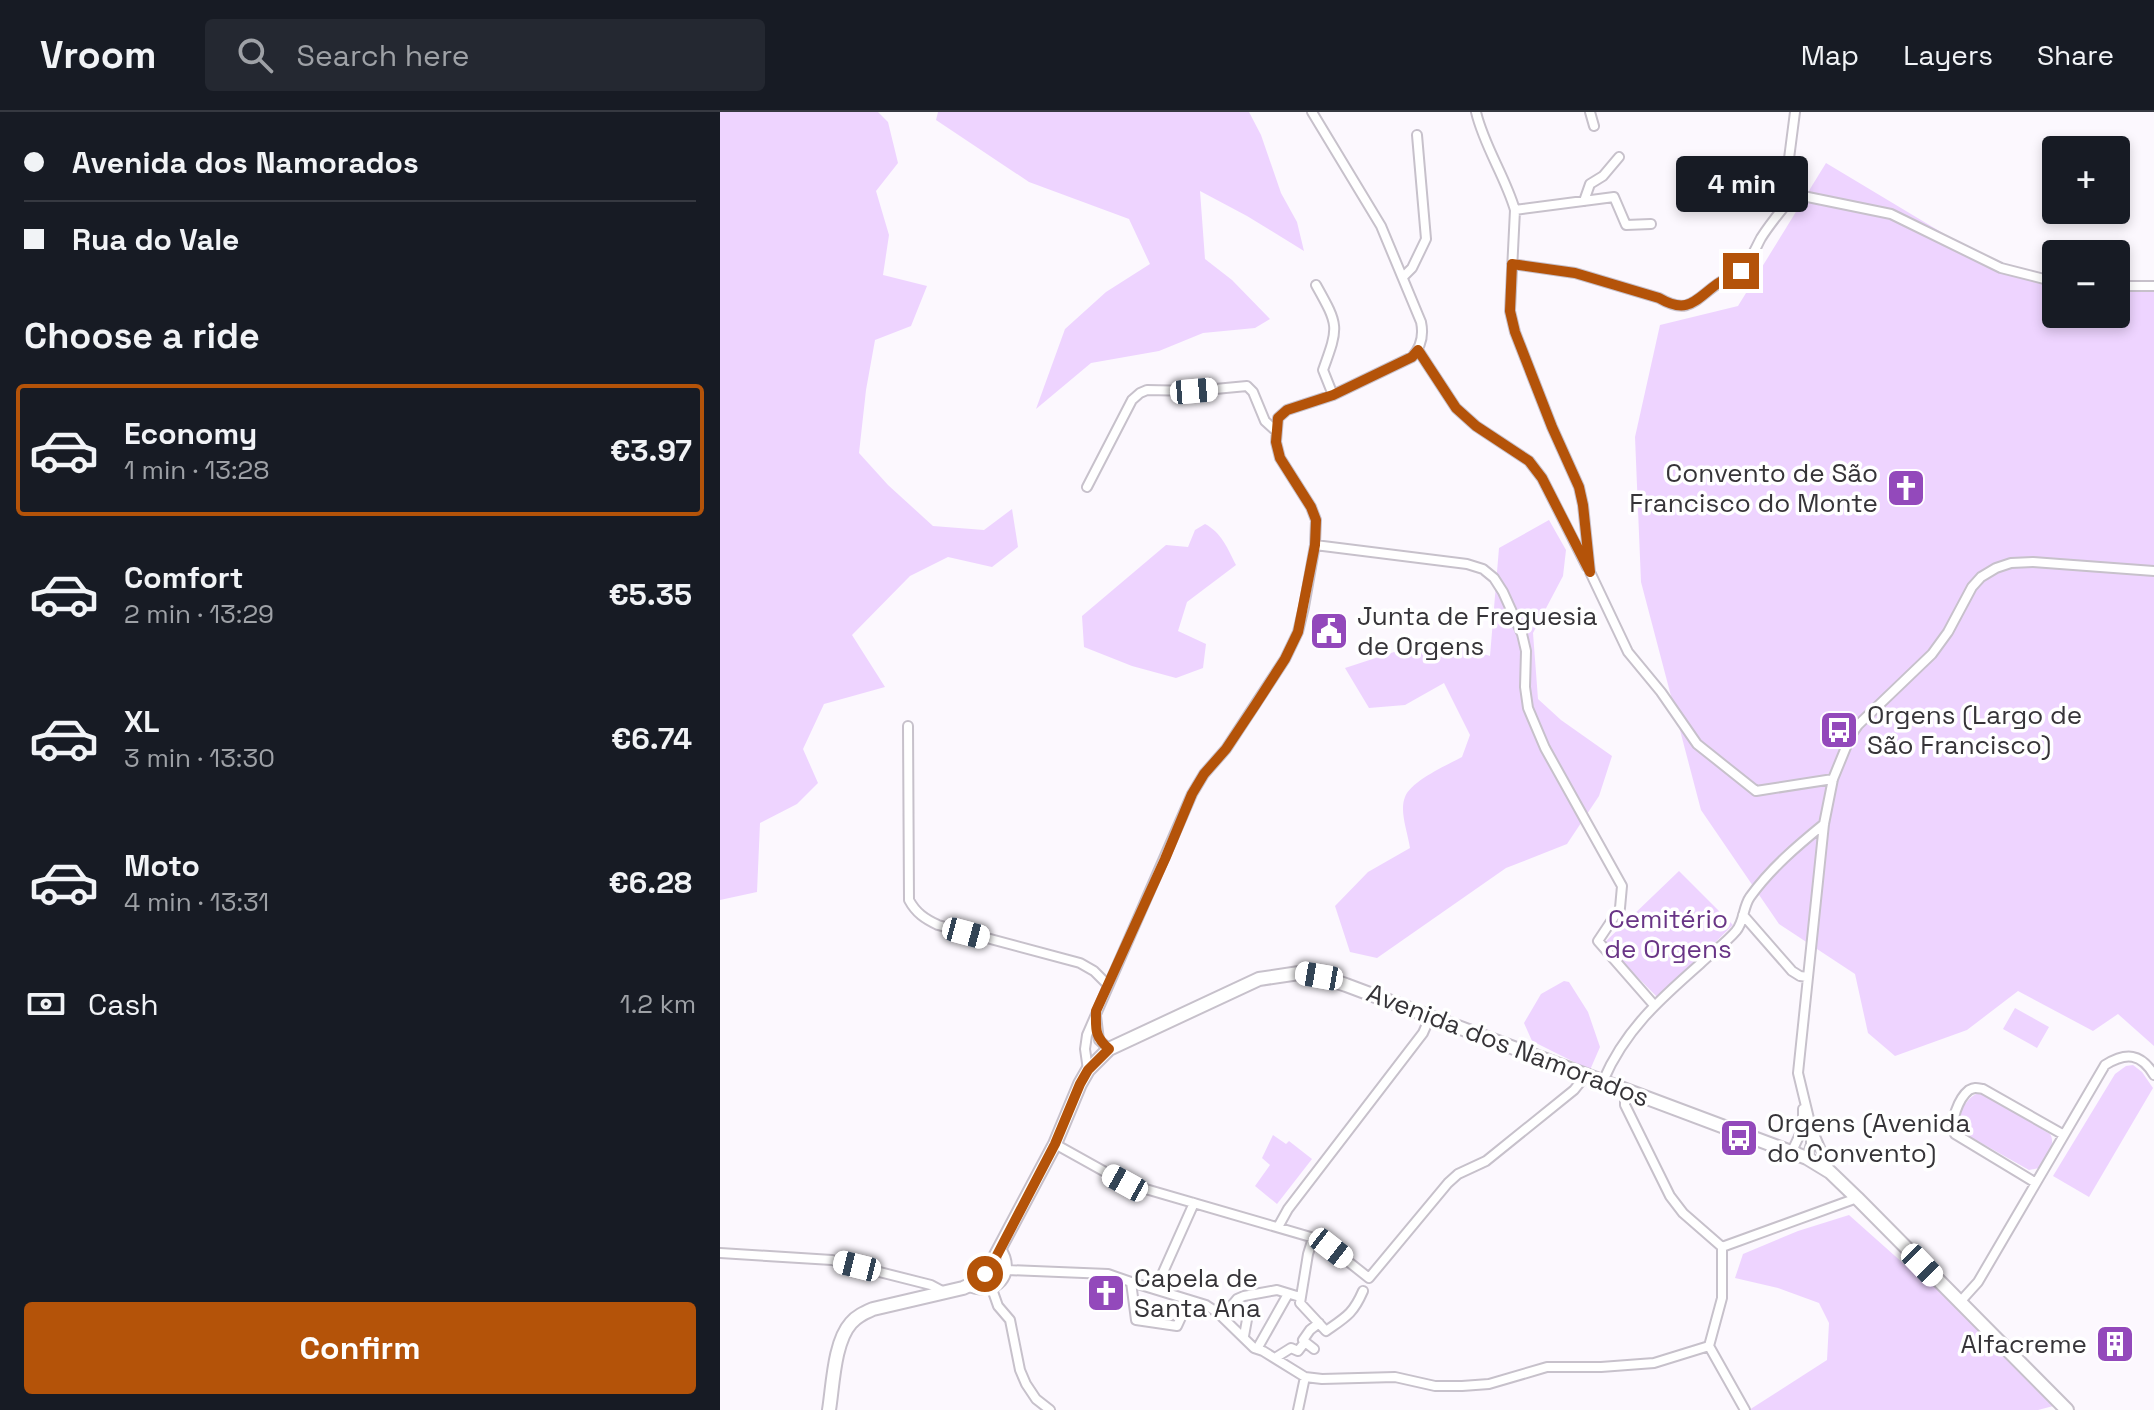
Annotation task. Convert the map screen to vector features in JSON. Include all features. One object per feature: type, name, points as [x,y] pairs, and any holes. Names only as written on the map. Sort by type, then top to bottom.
[{"type":"street","points":[[1088,1070],[1085,1049],[1096,1011],[1192,794],[1204,774],[1226,749],[1297,636],[1315,545],[1316,520],[1280,458],[1276,431],[1278,418],[1287,410],[1333,395],[1412,357],[1418,350],[1423,328],[1381,226],[1312,112]]},
{"type":"street","points":[[1476,112],[1515,210],[1512,322],[1552,427],[1579,487],[1590,572]]},
{"type":"street","points":[[1590,112],[1594,126]]},
{"type":"street","points":[[1795,112],[1787,174],[1789,184],[1798,195],[1891,214],[2001,268],[2042,278]]},
{"type":"street","points":[[1403,277],[1412,268],[1426,239],[1417,135]]},
{"type":"street","points":[[1584,201],[1590,184],[1603,176],[1619,157]]},
{"type":"street","points":[[1512,264],[1575,273],[1659,298],[1670,305],[1687,306],[1741,271],[1796,192]]},
{"type":"street","points":[[1515,210],[1614,197],[1626,225],[1651,224]]},
{"type":"street","points":[[1316,285],[1330,310],[1335,327],[1335,337],[1323,370],[1333,395]]},
{"type":"street","points":[[2130,286],[2154,286]]},
{"type":"street","points":[[1418,350],[1456,408],[1476,426],[1529,461],[1542,478],[1628,652],[1661,692],[1697,744],[1756,791],[1833,779]]},
{"type":"street","points":[[1087,487],[1132,400],[1147,390],[1194,391],[1247,386],[1253,392],[1265,421],[1276,431]]},
{"type":"street","points":[[1315,545],[1467,564],[1483,569],[1494,578],[1522,634],[1526,651],[1528,708],[1545,748],[1622,886],[1620,908],[1598,941],[1654,1005]]},
{"type":"street","points":[[1830,1172],[1811,1127],[1798,1073],[1824,824],[1833,779],[1851,735],[1932,654],[1948,632],[1972,587],[1996,568],[2022,562],[2154,571]]},
{"type":"street","points":[[908,726],[909,900],[915,910],[938,925],[1080,963],[1108,985]]},
{"type":"street","points":[[1603,1081],[1631,1031],[1654,1005],[1738,929],[1747,900],[1767,874],[1824,824]]},
{"type":"street","points":[[1743,915],[1792,971],[1808,977]]},
{"type":"street","name":"Avenida dos Namorados","points":[[829,1410],[841,1341],[850,1324],[860,1315],[873,1309],[947,1293],[967,1286],[987,1272],[1055,1144],[1080,1084],[1088,1070],[1109,1049],[1259,979],[1299,973],[1332,980],[1807,1158],[1830,1172],[1857,1198],[2067,1410]]},
{"type":"street","points":[[1096,1011],[1099,1040],[1109,1049]]},
{"type":"street","points":[[1278,1227],[1288,1209],[1423,1033],[1430,1017]]},
{"type":"street","points":[[1959,1303],[1978,1282],[2105,1065],[2122,1056],[2132,1057],[2141,1059],[2154,1075]]},
{"type":"street","points":[[1055,1144],[1125,1183],[1313,1238],[1369,1278],[1448,1183],[1458,1174],[1486,1161],[1574,1090],[1586,1075]]},
{"type":"street","points":[[2036,1183],[1955,1134],[1951,1127],[1952,1118],[1968,1091],[1983,1089],[2064,1135]]},
{"type":"street","points":[[1625,1090],[1625,1105],[1670,1196],[1683,1213],[1722,1247],[1722,1298],[1709,1346],[1745,1410]]},
{"type":"street","points":[[1792,1151],[1803,1128],[1803,1100]]},
{"type":"street","points":[[1807,1158],[1811,1127]]},
{"type":"street","points":[[1722,1247],[1857,1198]]},
{"type":"street","points":[[1156,1288],[1194,1203]]},
{"type":"street","points":[[1313,1238],[1300,1303],[1326,1331],[1355,1309],[1363,1291]]},
{"type":"street","points":[[967,1286],[976,1290],[992,1289],[1004,1278],[1007,1262],[1000,1247]]},
{"type":"street","points":[[720,1253],[832,1260],[931,1285],[947,1293]]},
{"type":"street","points":[[1007,1270],[1108,1274],[1206,1305],[1257,1349],[1305,1377],[1322,1379],[1395,1377],[1435,1386],[1489,1384],[1547,1367],[1654,1363],[1709,1346]]},
{"type":"street","points":[[1131,1282],[1136,1320],[1177,1326],[1189,1300]]},
{"type":"street","points":[[992,1289],[998,1306],[1010,1320],[1020,1370],[1026,1384],[1036,1399],[1050,1410]]},
{"type":"street","points":[[1222,1317],[1240,1298],[1277,1290],[1300,1297]]},
{"type":"street","points":[[1257,1349],[1288,1294]]},
{"type":"street","points":[[1244,1336],[1248,1314]]},
{"type":"street","points":[[1275,1358],[1291,1348],[1298,1351],[1317,1321]]},
{"type":"street","points":[[1298,1328],[1314,1349]]},
{"type":"street","points":[[1298,1410],[1305,1377]]},
{"type":"green space","points":[[720,112],[878,112],[888,122],[898,163],[876,191],[889,235],[883,275],[927,286],[911,326],[875,340],[859,453],[888,485],[933,526],[984,530],[1012,509],[1018,547],[992,567],[948,557],[910,576],[852,635],[885,687],[824,704],[803,749],[818,783],[797,804],[760,823],[757,892],[720,900]]},
{"type":"green space","points":[[938,112],[1249,112],[1261,135],[1281,193],[1297,222],[1304,251],[1200,191],[1205,259],[1232,280],[1270,319],[1255,328],[1203,333],[1159,351],[1091,363],[1036,409],[1065,329],[1106,292],[1150,264],[1129,219],[1029,182],[936,120]]},
{"type":"green space","points":[[1826,163],[2001,268],[2042,273],[2042,328],[2130,328],[2130,284],[2154,285],[2154,1046],[2118,1014],[2093,1031],[2018,991],[1967,1030],[1895,1056],[1868,1033],[1855,974],[1779,924],[1701,810],[1641,582],[1635,437],[1660,325],[1738,306]]},
{"type":"green space","points":[[1549,520],[1566,550],[1563,576],[1533,633],[1538,699],[1561,720],[1612,756],[1599,796],[1567,844],[1506,868],[1377,958],[1350,952],[1335,906],[1368,872],[1410,848],[1403,815],[1405,797],[1422,779],[1462,757],[1470,735],[1444,683],[1405,705],[1369,708],[1345,668],[1394,652],[1444,641],[1490,656],[1499,548]]},
{"type":"green space","points":[[1205,524],[1220,536],[1236,565],[1187,602],[1178,631],[1206,644],[1203,668],[1176,678],[1132,666],[1084,647],[1082,616],[1166,545],[1188,547],[1195,530]]},
{"type":"green space","name":"Cemitério de Orgens","points":[[1679,871],[1733,925],[1658,998],[1604,943]]},
{"type":"green space","points":[[1564,981],[1569,982],[1588,1012],[1600,1047],[1590,1070],[1532,1041],[1524,1023],[1541,994]]},
{"type":"green space","points":[[2015,1008],[2049,1027],[2037,1048],[2003,1029]]},
{"type":"green space","points":[[2133,1065],[2153,1088],[2089,1197],[2053,1176],[2115,1074]]},
{"type":"green space","points":[[1981,1092],[2050,1134],[2051,1147],[2039,1168],[2029,1170],[1956,1126],[1964,1105]]},
{"type":"green space","points":[[1273,1135],[1286,1144],[1289,1141],[1312,1159],[1277,1204],[1255,1186],[1270,1165],[1262,1158]]},
{"type":"green space","points":[[1849,1215],[1913,1272],[1944,1287],[2061,1404],[2038,1410],[1749,1410],[1827,1360],[1829,1323],[1819,1303],[1778,1288],[1735,1278],[1743,1254],[1798,1231]]},
{"type":"place","name":"Convento de São Francisco do Monte","points":[[1906,488]]},
{"type":"place","name":"Junta de Freguesia de Orgens","points":[[1329,631]]},
{"type":"place","name":"Orgens (Largo de São Francisco)","points":[[1839,730]]},
{"type":"place","name":"Orgens (Avenida do Convento)","points":[[1739,1138]]},
{"type":"place","name":"Capela de Santa Ana","points":[[1106,1293]]},
{"type":"place","name":"Alfacreme","points":[[2115,1344]]},
{"type":"route","points":[[985,1274],[1055,1144],[1080,1084],[1088,1070],[1109,1049],[1099,1040],[1096,1011],[1192,794],[1256,704],[1298,632],[1315,545],[1316,520],[1280,458],[1276,442],[1278,418],[1287,410],[1333,395],[1412,357],[1418,350],[1456,408],[1476,426],[1529,461],[1542,478],[1590,572],[1579,487],[1515,332],[1510,311],[1512,264],[1575,273],[1659,298],[1670,305],[1687,306],[1741,271]]}]
